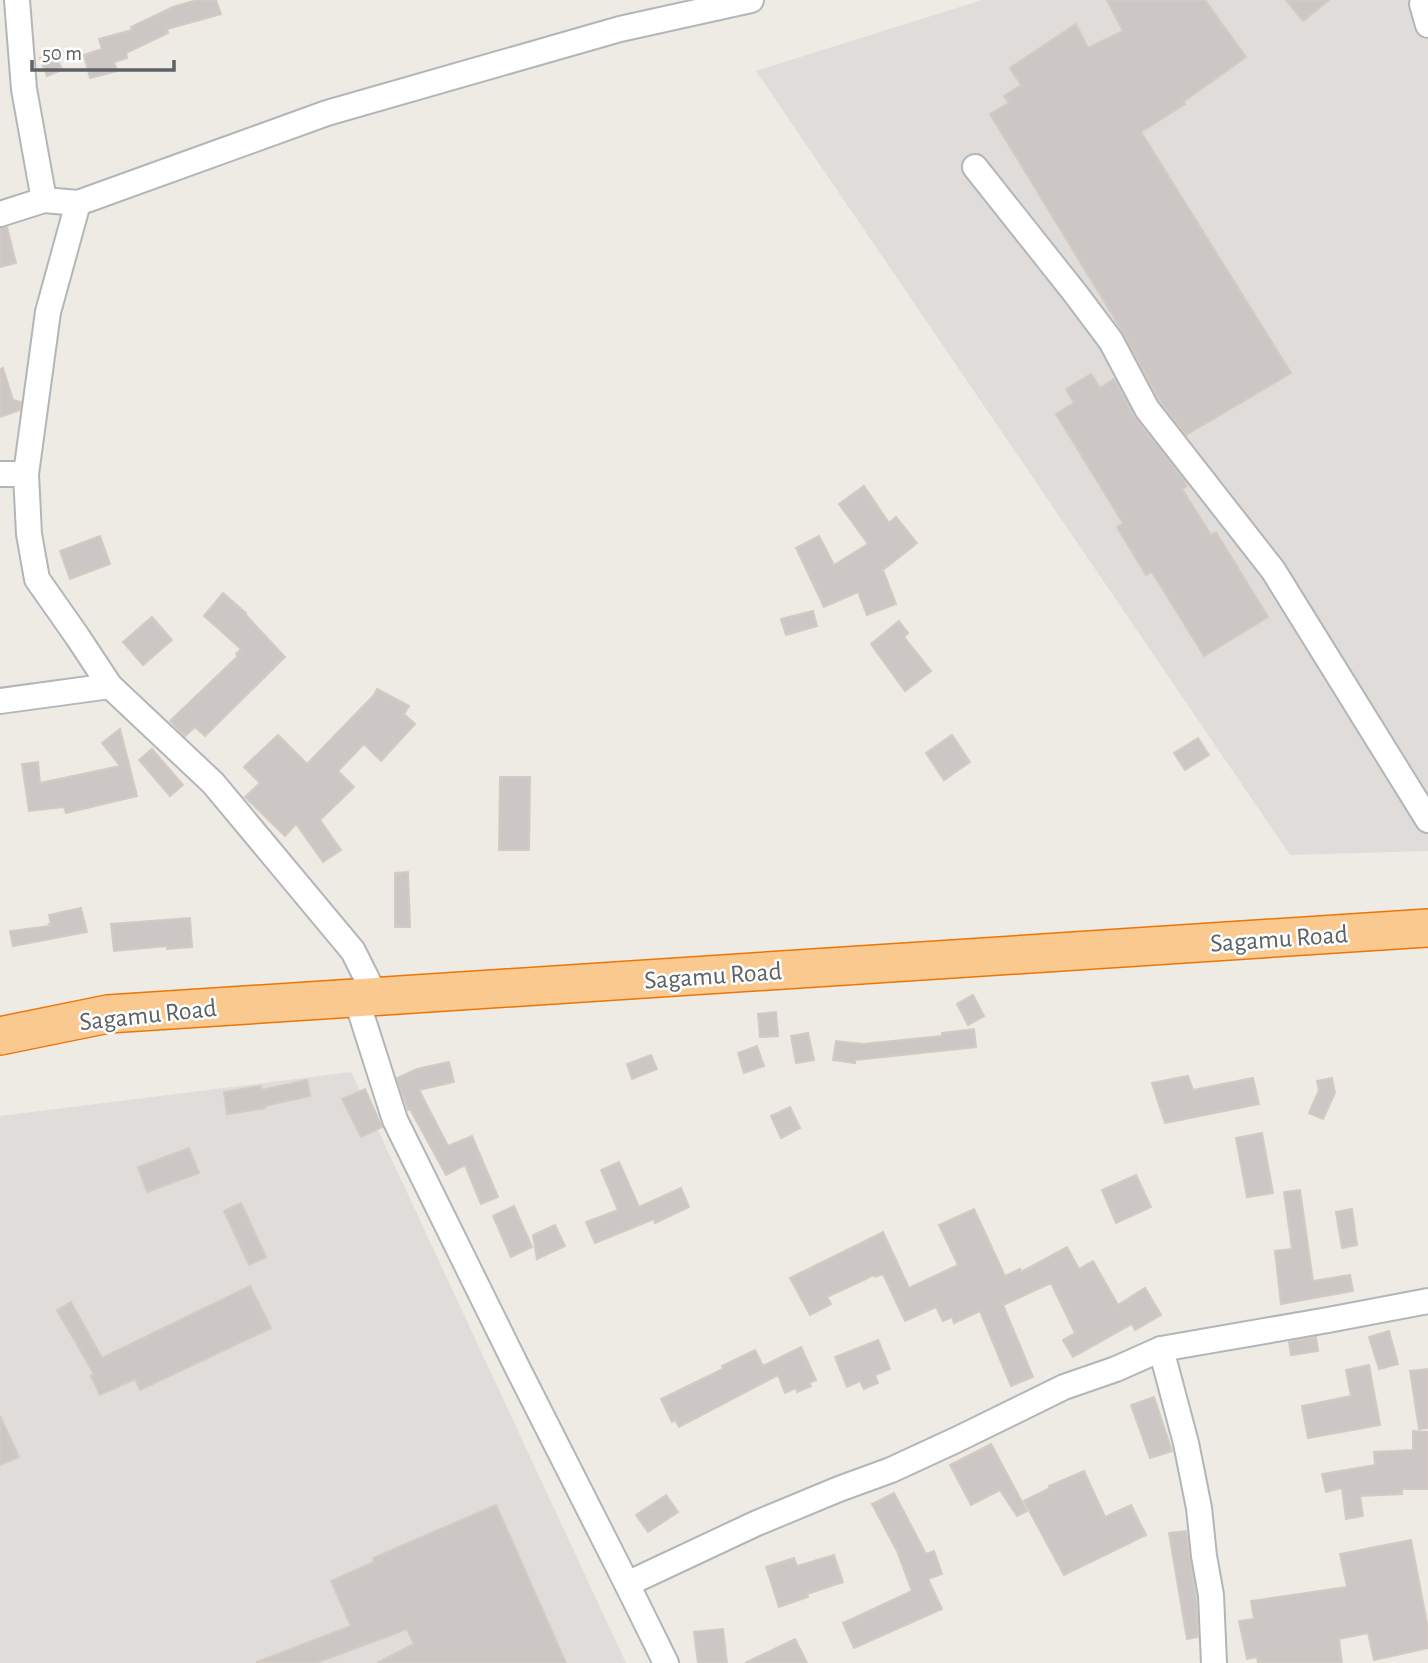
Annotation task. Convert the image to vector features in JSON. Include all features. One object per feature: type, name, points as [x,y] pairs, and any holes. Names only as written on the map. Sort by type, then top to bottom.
[{"type":"highway","name":"Sagamu Road","points":[[0,1036],[108,1014],[1428,928]]},
{"type":"street","points":[[17,0],[24,89],[44,200]]},
{"type":"street","points":[[0,214],[44,200],[78,203],[327,113],[620,29],[751,0]]},
{"type":"street","points":[[1424,0],[1422,4],[1428,25]]},
{"type":"street","points":[[975,167],[1111,341],[1147,410],[1273,570],[1428,820]]},
{"type":"street","points":[[78,203],[48,312],[26,474],[29,534],[37,579],[110,686],[213,783],[353,951],[396,1120],[666,1663]]},
{"type":"street","points":[[0,474],[26,474]]},
{"type":"street","points":[[0,701],[110,686]]},
{"type":"street","points":[[627,1584],[758,1523],[891,1470],[1064,1387],[1116,1369],[1161,1349],[1428,1301]]},
{"type":"street","points":[[1161,1349],[1186,1443],[1199,1508],[1211,1595],[1214,1663]]},
{"type":"shaded area","points":[[982,0],[1428,0],[1428,851],[1290,855],[756,71]]},
{"type":"shaded area","points":[[351,1072],[626,1663],[0,1663],[0,1116]]},
{"type":"building","points":[[197,0],[216,0],[221,14],[167,29],[168,33],[126,53],[127,58],[114,62],[117,71],[90,78],[84,55],[102,49],[99,39],[132,30],[131,27],[173,7]]},
{"type":"building","points":[[1107,0],[1205,0],[1246,57],[1183,102],[1185,104],[1141,132],[1291,373],[1186,435],[1160,401],[1124,334],[990,114],[1009,103],[1004,96],[1021,85],[1010,68],[1076,24],[1088,48],[1123,31]]},
{"type":"building","points":[[1286,0],[1329,0],[1303,21]]},
{"type":"building","points":[[55,52],[62,70],[47,76],[40,58]]},
{"type":"building","points":[[7,227],[16,263],[0,267],[0,228]]},
{"type":"building","points":[[3,368],[13,400],[21,402],[20,410],[0,417],[0,369]]},
{"type":"building","points":[[1091,374],[1100,388],[1114,379],[1135,418],[1184,480],[1187,486],[1182,489],[1211,535],[1216,532],[1268,617],[1204,656],[1152,572],[1146,575],[1117,527],[1123,523],[1056,414],[1074,403],[1066,389]]},
{"type":"building","points":[[864,486],[889,523],[896,517],[917,543],[883,570],[896,604],[867,615],[858,592],[824,607],[796,548],[819,536],[834,565],[868,544],[839,504]]},
{"type":"building","points":[[100,536],[110,564],[70,579],[60,551]]},
{"type":"building","points":[[223,593],[246,613],[285,657],[205,736],[195,727],[185,736],[170,721],[238,656],[236,654],[241,649],[204,616]]},
{"type":"building","points":[[813,611],[817,626],[786,635],[781,619]]},
{"type":"building","points":[[152,617],[172,640],[143,665],[123,642]]},
{"type":"building","points":[[899,621],[908,633],[904,637],[931,671],[905,691],[871,644]]},
{"type":"building","points":[[377,689],[409,706],[404,714],[415,724],[381,761],[364,744],[338,771],[354,787],[320,820],[341,850],[323,862],[296,824],[285,836],[245,797],[260,783],[244,767],[278,735],[307,764]]},
{"type":"building","points":[[120,729],[137,796],[66,813],[64,807],[29,811],[22,764],[38,762],[40,783],[120,766],[102,743]]},
{"type":"building","points":[[952,735],[970,762],[944,780],[926,753]]},
{"type":"building","points":[[1198,738],[1209,755],[1185,770],[1174,753]]},
{"type":"building","points":[[152,749],[183,785],[170,796],[139,760]]},
{"type":"building","points":[[500,777],[530,777],[529,850],[499,850]]},
{"type":"building","points":[[408,872],[410,927],[395,927],[395,873]]},
{"type":"building","points":[[81,908],[87,932],[13,946],[10,931],[50,926],[49,915]]},
{"type":"building","points":[[190,918],[192,947],[167,949],[167,946],[114,951],[111,924]]},
{"type":"building","points":[[973,995],[984,1016],[968,1025],[957,1004]]},
{"type":"building","points":[[776,1012],[778,1036],[760,1037],[758,1014]]},
{"type":"building","points":[[974,1029],[976,1047],[855,1060],[855,1063],[833,1060],[836,1041],[863,1044],[942,1036],[942,1033]]},
{"type":"building","points":[[808,1033],[814,1060],[796,1063],[791,1036]]},
{"type":"building","points":[[757,1046],[764,1066],[744,1073],[738,1053]]},
{"type":"building","points":[[651,1055],[657,1069],[632,1079],[627,1064]]},
{"type":"building","points":[[449,1062],[454,1082],[419,1090],[448,1146],[472,1136],[498,1197],[481,1204],[465,1165],[446,1175],[410,1109],[408,1110],[397,1078],[417,1069]]},
{"type":"building","points":[[1188,1076],[1193,1090],[1253,1078],[1259,1104],[1165,1123],[1152,1083]]},
{"type":"building","points":[[1332,1078],[1335,1093],[1323,1119],[1309,1113],[1319,1090],[1317,1081]]},
{"type":"building","points":[[307,1080],[310,1096],[264,1106],[265,1108],[227,1114],[224,1092],[261,1086],[262,1090]]},
{"type":"building","points":[[365,1089],[382,1127],[361,1137],[342,1099]]},
{"type":"building","points":[[790,1107],[800,1128],[781,1138],[771,1116]]},
{"type":"building","points":[[1262,1133],[1273,1193],[1247,1197],[1236,1138]]},
{"type":"building","points":[[189,1148],[199,1173],[147,1192],[138,1167]]},
{"type":"building","points":[[619,1162],[639,1207],[681,1188],[689,1207],[655,1223],[654,1219],[595,1243],[586,1222],[618,1210],[601,1170]]},
{"type":"building","points":[[1136,1175],[1151,1207],[1116,1223],[1102,1190]]},
{"type":"building","points":[[1300,1190],[1313,1281],[1350,1275],[1353,1291],[1281,1304],[1275,1251],[1292,1249],[1284,1192]]},
{"type":"building","points":[[241,1203],[266,1257],[249,1265],[224,1211]]},
{"type":"building","points":[[514,1206],[532,1247],[511,1257],[493,1216]]},
{"type":"building","points":[[974,1209],[1005,1276],[1020,1269],[1021,1272],[1067,1247],[1079,1269],[1093,1261],[1118,1305],[1145,1288],[1161,1315],[1135,1330],[1132,1324],[1073,1357],[1063,1340],[1075,1333],[1051,1283],[1003,1305],[1033,1377],[1011,1386],[980,1311],[954,1323],[952,1317],[943,1321],[936,1307],[905,1321],[883,1274],[874,1275],[827,1297],[831,1304],[810,1315],[790,1278],[883,1232],[909,1288],[958,1265],[939,1225]]},
{"type":"building","points":[[1352,1209],[1357,1245],[1342,1248],[1336,1212]]},
{"type":"building","points":[[555,1225],[565,1246],[537,1259],[533,1235]]},
{"type":"building","points":[[250,1286],[271,1328],[140,1390],[135,1379],[100,1395],[91,1376],[94,1374],[57,1310],[71,1302],[102,1358]]},
{"type":"building","points":[[1389,1331],[1398,1364],[1379,1369],[1369,1337]]},
{"type":"building","points":[[1316,1337],[1318,1351],[1291,1355],[1289,1342]]},
{"type":"building","points":[[878,1340],[890,1369],[875,1375],[878,1383],[864,1389],[860,1381],[847,1387],[835,1357]]},
{"type":"building","points":[[801,1347],[816,1380],[809,1383],[811,1386],[797,1392],[796,1388],[785,1393],[778,1375],[679,1427],[675,1420],[672,1422],[661,1399],[755,1350],[763,1366]]},
{"type":"building","points":[[1369,1365],[1380,1425],[1308,1438],[1302,1406],[1351,1396],[1346,1370]]},
{"type":"building","points":[[1428,1369],[1428,1428],[1419,1429],[1410,1371]]},
{"type":"building","points":[[1154,1397],[1172,1451],[1150,1458],[1131,1405]]},
{"type":"building","points":[[0,1416],[19,1457],[0,1465]]},
{"type":"building","points":[[1413,1431],[1428,1432],[1428,1489],[1402,1489],[1402,1494],[1360,1496],[1363,1516],[1346,1519],[1342,1488],[1326,1492],[1322,1474],[1375,1465],[1374,1452],[1413,1450]]},
{"type":"building","points":[[991,1444],[1027,1511],[1017,1516],[1000,1490],[971,1505],[950,1465]]},
{"type":"building","points":[[1084,1471],[1105,1517],[1131,1505],[1146,1535],[1064,1575],[1024,1501],[1050,1488],[1049,1486]]},
{"type":"building","points":[[894,1493],[926,1554],[934,1551],[942,1574],[928,1579],[942,1609],[854,1648],[843,1623],[912,1591],[897,1551],[872,1504]]},
{"type":"building","points":[[666,1495],[678,1512],[648,1532],[636,1515]]},
{"type":"building","points":[[496,1505],[566,1663],[377,1663],[414,1644],[407,1629],[316,1663],[257,1663],[351,1626],[331,1581],[374,1562],[373,1558]]},
{"type":"building","points":[[1186,1531],[1196,1597],[1198,1637],[1187,1639],[1169,1533]]},
{"type":"building","points":[[1411,1540],[1428,1628],[1428,1648],[1374,1660],[1368,1633],[1339,1639],[1342,1663],[1258,1663],[1257,1657],[1247,1659],[1239,1621],[1254,1619],[1251,1601],[1347,1587],[1340,1554]]},
{"type":"building","points":[[834,1555],[843,1582],[779,1607],[766,1567],[794,1558],[797,1566]]},
{"type":"building","points":[[723,1629],[727,1663],[698,1663],[694,1632]]},
{"type":"building","points":[[795,1639],[807,1663],[745,1663]]}]
